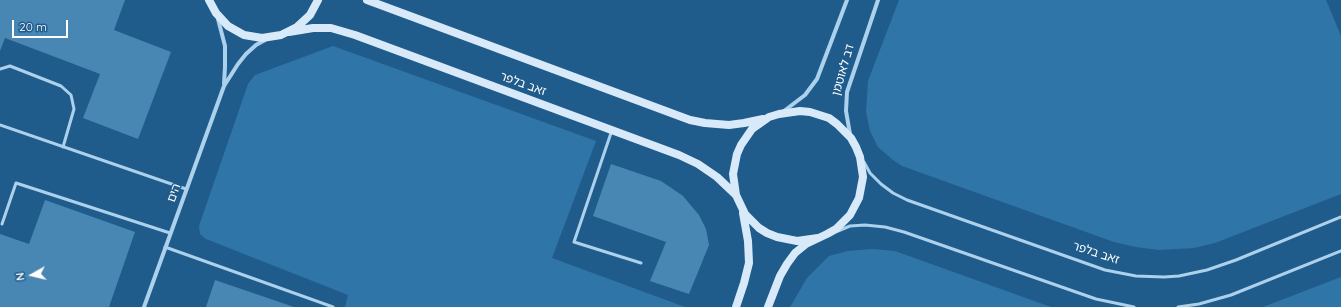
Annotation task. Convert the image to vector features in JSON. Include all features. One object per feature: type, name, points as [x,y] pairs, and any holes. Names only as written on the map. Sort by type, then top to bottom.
[{"type":"street","name":"זאב בלפר","points":[[209,0],[216,13],[228,26],[244,35],[252,37],[271,37],[313,28],[331,28],[355,35],[679,155],[698,164],[717,177],[736,195]]},
{"type":"street","points":[[289,32],[307,18],[318,0]]},
{"type":"street","name":"זאב בלפר","points":[[367,0],[690,120],[729,125],[751,122],[769,117]]},
{"type":"street","name":"דב לאוטמן","points":[[779,114],[800,99],[818,79],[847,0]]},
{"type":"street","name":"דב לאוטמן","points":[[856,147],[850,135],[846,117],[846,92],[878,0]]},
{"type":"street","name":"הים","points":[[216,13],[220,23],[224,46],[224,86]]},
{"type":"street","name":"הים","points":[[144,307],[224,86],[246,54],[262,41],[271,37]]},
{"type":"street","points":[[736,307],[746,277],[749,256],[747,233],[736,195],[733,174],[736,154],[752,129],[769,117],[800,111],[820,114],[829,118],[844,131],[856,147],[860,156],[863,178],[859,198],[843,223],[827,234],[800,248],[790,258],[780,276],[768,307]]},
{"type":"street","points":[[740,205],[751,222],[767,234],[776,238],[796,241],[818,238]]},
{"type":"lane","points":[[0,69],[10,66],[61,86],[71,95],[74,109],[63,147]]},
{"type":"lane","points":[[0,125],[186,189]]},
{"type":"lane","points":[[612,130],[574,242],[641,263]]},
{"type":"lane","name":"זאב בלפר","points":[[860,156],[875,179],[900,197],[1105,270],[1136,276],[1179,276],[1207,270],[1236,260],[1341,217]]},
{"type":"lane","points":[[2,224],[16,183],[170,233]]},
{"type":"lane","points":[[827,234],[850,226],[865,225],[885,227],[911,234],[1096,300],[1134,307]]},
{"type":"lane","points":[[165,247],[333,307]]},
{"type":"lane","points":[[1178,307],[1199,304],[1231,295],[1341,251]]},
{"type":"shaded area","points":[[899,0],[1326,0],[1341,36],[1341,194],[1215,243],[1194,248],[1159,250],[1114,242],[902,166],[878,147],[870,131],[866,112],[868,81]]},
{"type":"shaded area","points":[[333,46],[596,141],[552,258],[685,307],[345,307],[348,295],[206,239],[200,234],[199,226],[248,84],[255,75]]},
{"type":"shaded area","points":[[872,249],[895,251],[1051,307],[790,307],[807,278],[829,256],[848,251]]},
{"type":"shaded area","points":[[1341,277],[1341,307],[1263,307]]},
{"type":"building","points":[[0,0],[125,0],[114,30],[171,52],[138,139],[83,118],[100,74],[5,38],[0,51]]},
{"type":"building","points":[[611,164],[661,181],[683,196],[699,215],[706,229],[709,245],[689,294],[650,281],[666,242],[593,216]]},
{"type":"building","points":[[45,200],[135,232],[109,307],[0,307],[0,234],[29,244]]},
{"type":"building","points":[[215,280],[294,307],[206,307]]}]
